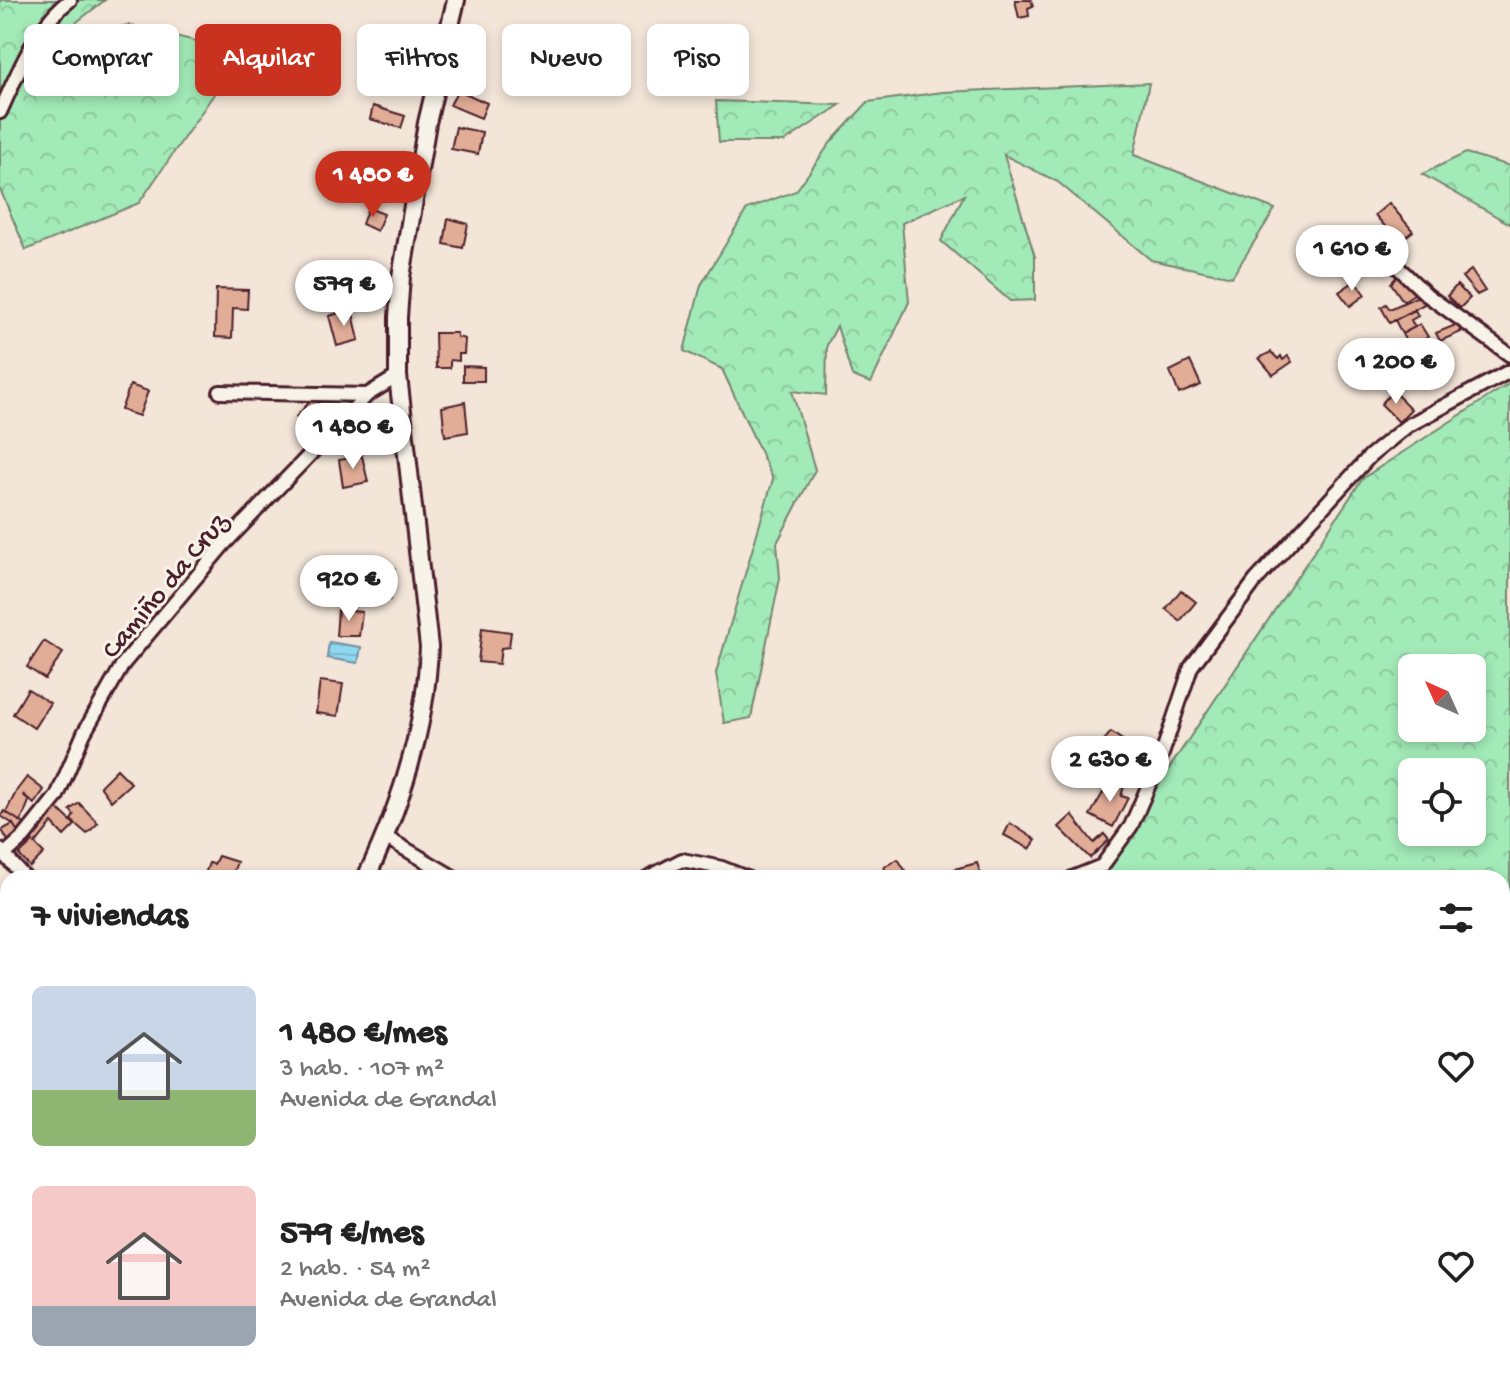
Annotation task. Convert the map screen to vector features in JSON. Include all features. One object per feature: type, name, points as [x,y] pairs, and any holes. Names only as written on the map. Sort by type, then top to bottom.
[{"type":"street","points":[[0,112],[25,57],[61,7],[70,0]]},
{"type":"street","points":[[370,870],[385,837],[425,700],[429,647],[398,376],[401,277],[427,123],[456,0]]},
{"type":"street","points":[[1374,239],[1385,255],[1427,295],[1510,355]]},
{"type":"street","points":[[1092,870],[1102,866],[1131,826],[1161,757],[1191,667],[1256,580],[1370,456],[1407,426],[1510,371]]},
{"type":"street","name":"Camiño da Cruz","points":[[2,852],[24,837],[57,796],[84,733],[123,664],[224,544],[367,395],[398,376]]},
{"type":"street","points":[[220,392],[367,395]]},
{"type":"street","points":[[385,837],[441,870]]},
{"type":"street","points":[[2,852],[18,870]]},
{"type":"street","points":[[663,870],[682,860],[727,870]]},
{"type":"green space","points":[[0,0],[105,0],[74,24],[24,24],[24,96],[179,96],[179,37],[195,41],[195,96],[213,96],[139,203],[26,250],[0,189]]},
{"type":"green space","points":[[1149,83],[1134,155],[1275,209],[1232,277],[1151,260],[1058,182],[1004,155],[1035,257],[1035,300],[1010,301],[941,241],[964,195],[902,223],[909,302],[871,383],[852,376],[837,326],[827,345],[826,395],[792,391],[815,470],[777,543],[780,578],[751,718],[724,723],[716,673],[773,479],[722,369],[684,351],[701,285],[747,209],[796,191],[831,142],[868,102],[943,92]]},
{"type":"green space","points":[[716,101],[840,105],[784,142],[719,142]]},
{"type":"green space","points":[[1466,153],[1510,166],[1510,224],[1422,174]]},
{"type":"green space","points":[[1510,383],[1510,870],[1101,870],[1363,478]]},
{"type":"green space","points":[[329,558],[395,568],[390,600],[324,590]]},
{"type":"water","points":[[329,642],[361,647],[358,663],[327,658]]},
{"type":"building","points":[[1015,0],[1031,0],[1033,6],[1028,8],[1029,16],[1019,18]]},
{"type":"building","points":[[455,96],[471,96],[487,103],[481,118],[450,105]]},
{"type":"building","points":[[373,106],[405,116],[401,128],[370,119]]},
{"type":"building","points":[[456,127],[482,132],[478,154],[451,149]]},
{"type":"building","points":[[1389,203],[1413,231],[1399,242],[1375,215]]},
{"type":"building","points":[[368,208],[384,214],[377,231],[362,224]]},
{"type":"building","points":[[448,218],[468,224],[463,248],[444,244]]},
{"type":"building","points":[[1471,270],[1485,291],[1477,295],[1462,277]]},
{"type":"building","points":[[1401,272],[1416,293],[1403,301],[1391,283]]},
{"type":"building","points":[[1355,281],[1365,295],[1350,306],[1339,292]]},
{"type":"building","points":[[1457,285],[1470,298],[1460,308],[1447,296]]},
{"type":"building","points":[[216,289],[248,290],[247,309],[233,308],[232,338],[215,337]]},
{"type":"building","points":[[1418,296],[1428,302],[1390,323],[1381,307],[1386,304],[1390,309]]},
{"type":"building","points":[[352,309],[359,340],[337,346],[329,316]]},
{"type":"building","points":[[1415,310],[1418,316],[1411,320],[1415,327],[1402,334],[1395,320]]},
{"type":"building","points":[[1420,324],[1428,337],[1409,348],[1402,334]]},
{"type":"building","points":[[1458,324],[1461,332],[1440,341],[1436,333]]},
{"type":"building","points":[[435,333],[457,333],[457,337],[465,339],[464,354],[459,354],[459,361],[450,360],[450,368],[436,368]]},
{"type":"building","points":[[1391,350],[1393,358],[1380,364],[1377,356]]},
{"type":"building","points":[[1271,352],[1278,359],[1288,356],[1292,362],[1273,375],[1259,358]]},
{"type":"building","points":[[1190,361],[1201,385],[1179,394],[1170,371]]},
{"type":"building","points":[[463,366],[484,367],[484,381],[463,381]]},
{"type":"building","points":[[130,385],[148,391],[139,416],[121,410]]},
{"type":"building","points":[[1393,391],[1411,409],[1399,422],[1381,404]]},
{"type":"building","points":[[313,398],[328,413],[311,431],[296,417]]},
{"type":"building","points":[[465,402],[468,432],[445,436],[442,407]]},
{"type":"building","points":[[362,456],[368,482],[343,487],[339,460]]},
{"type":"building","points":[[1181,590],[1196,602],[1180,621],[1166,609]]},
{"type":"building","points":[[338,610],[362,612],[359,636],[336,636]]},
{"type":"building","points":[[482,628],[511,632],[509,647],[501,648],[499,664],[478,662]]},
{"type":"building","points":[[44,641],[63,653],[45,679],[27,667]]},
{"type":"building","points":[[320,681],[343,684],[338,716],[316,713]]},
{"type":"building","points":[[28,689],[50,703],[34,728],[13,714]]},
{"type":"building","points":[[1111,732],[1135,749],[1119,769],[1094,752]]},
{"type":"building","points":[[117,769],[131,783],[111,801],[100,786]]},
{"type":"building","points":[[27,777],[44,790],[34,804],[23,794],[29,801],[21,822],[6,812]]},
{"type":"building","points":[[1111,779],[1124,786],[1121,796],[1128,798],[1113,827],[1090,815]]},
{"type":"building","points":[[79,803],[98,823],[87,834],[71,820],[74,815],[70,810]]},
{"type":"building","points":[[54,805],[75,825],[64,836],[52,823],[35,844],[44,853],[30,867],[19,855],[33,842],[31,840]]},
{"type":"building","points":[[4,811],[26,825],[19,834],[13,824],[1,816]]},
{"type":"building","points":[[1072,815],[1094,843],[1104,834],[1109,840],[1090,858],[1059,827]]},
{"type":"building","points":[[1010,823],[1036,840],[1030,849],[1004,835]]},
{"type":"building","points":[[13,824],[19,834],[8,841],[2,830]]},
{"type":"building","points":[[218,856],[237,862],[234,870],[206,870],[209,863],[214,864]]},
{"type":"building","points":[[898,859],[905,870],[886,870],[884,867]]},
{"type":"building","points":[[977,863],[979,870],[951,870]]}]
